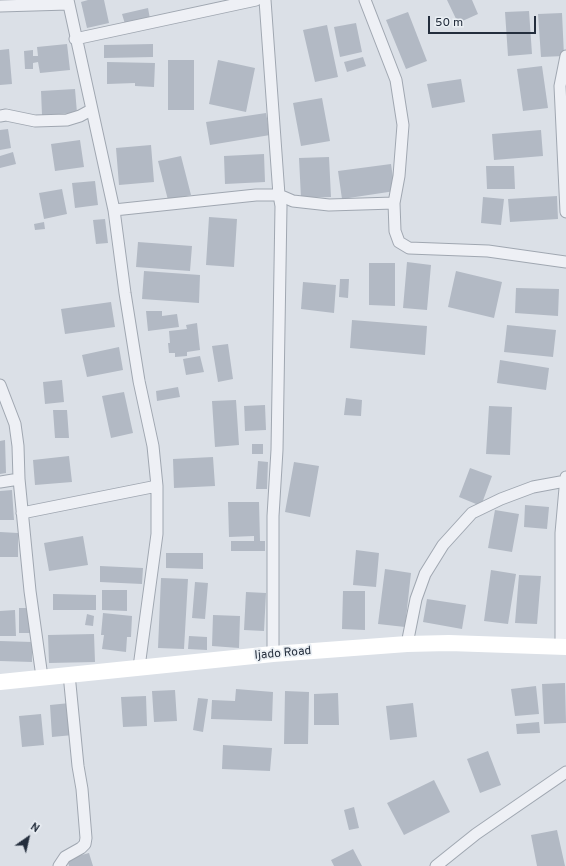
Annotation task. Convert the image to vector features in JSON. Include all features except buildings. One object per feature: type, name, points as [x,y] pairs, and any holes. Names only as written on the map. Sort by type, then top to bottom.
[{"type":"street","points":[[75,39],[256,0]]},
{"type":"street","points":[[265,0],[281,206],[278,311],[277,443],[273,516],[273,654]]},
{"type":"street","points":[[365,0],[396,80],[403,125],[399,176],[394,203],[394,231],[399,242],[409,248],[488,251],[566,262]]},
{"type":"street","points":[[0,6],[68,2],[114,210],[124,293],[152,446],[157,486],[157,534],[139,667]]},
{"type":"street","points":[[566,56],[560,86],[566,212]]},
{"type":"street","points":[[0,116],[6,115],[35,120],[66,120],[80,116],[92,110]]},
{"type":"street","points":[[114,210],[238,196],[279,195],[293,201],[329,205],[394,203]]},
{"type":"street","points":[[0,385],[15,424],[30,591],[42,677]]},
{"type":"street","points":[[563,647],[560,533],[566,477]]},
{"type":"street","points":[[0,482],[20,479]]},
{"type":"street","points":[[407,644],[416,599],[425,574],[443,545],[472,513],[501,499],[533,487],[566,481]]},
{"type":"street","points":[[22,513],[157,486]]},
{"type":"street","name":"Ijado Road","points":[[0,682],[273,654],[407,644],[449,643],[563,647]]},
{"type":"street","points":[[58,866],[65,857],[73,851],[81,848],[85,844],[86,838],[69,674]]},
{"type":"street","points":[[436,866],[476,834],[566,772]]}]
